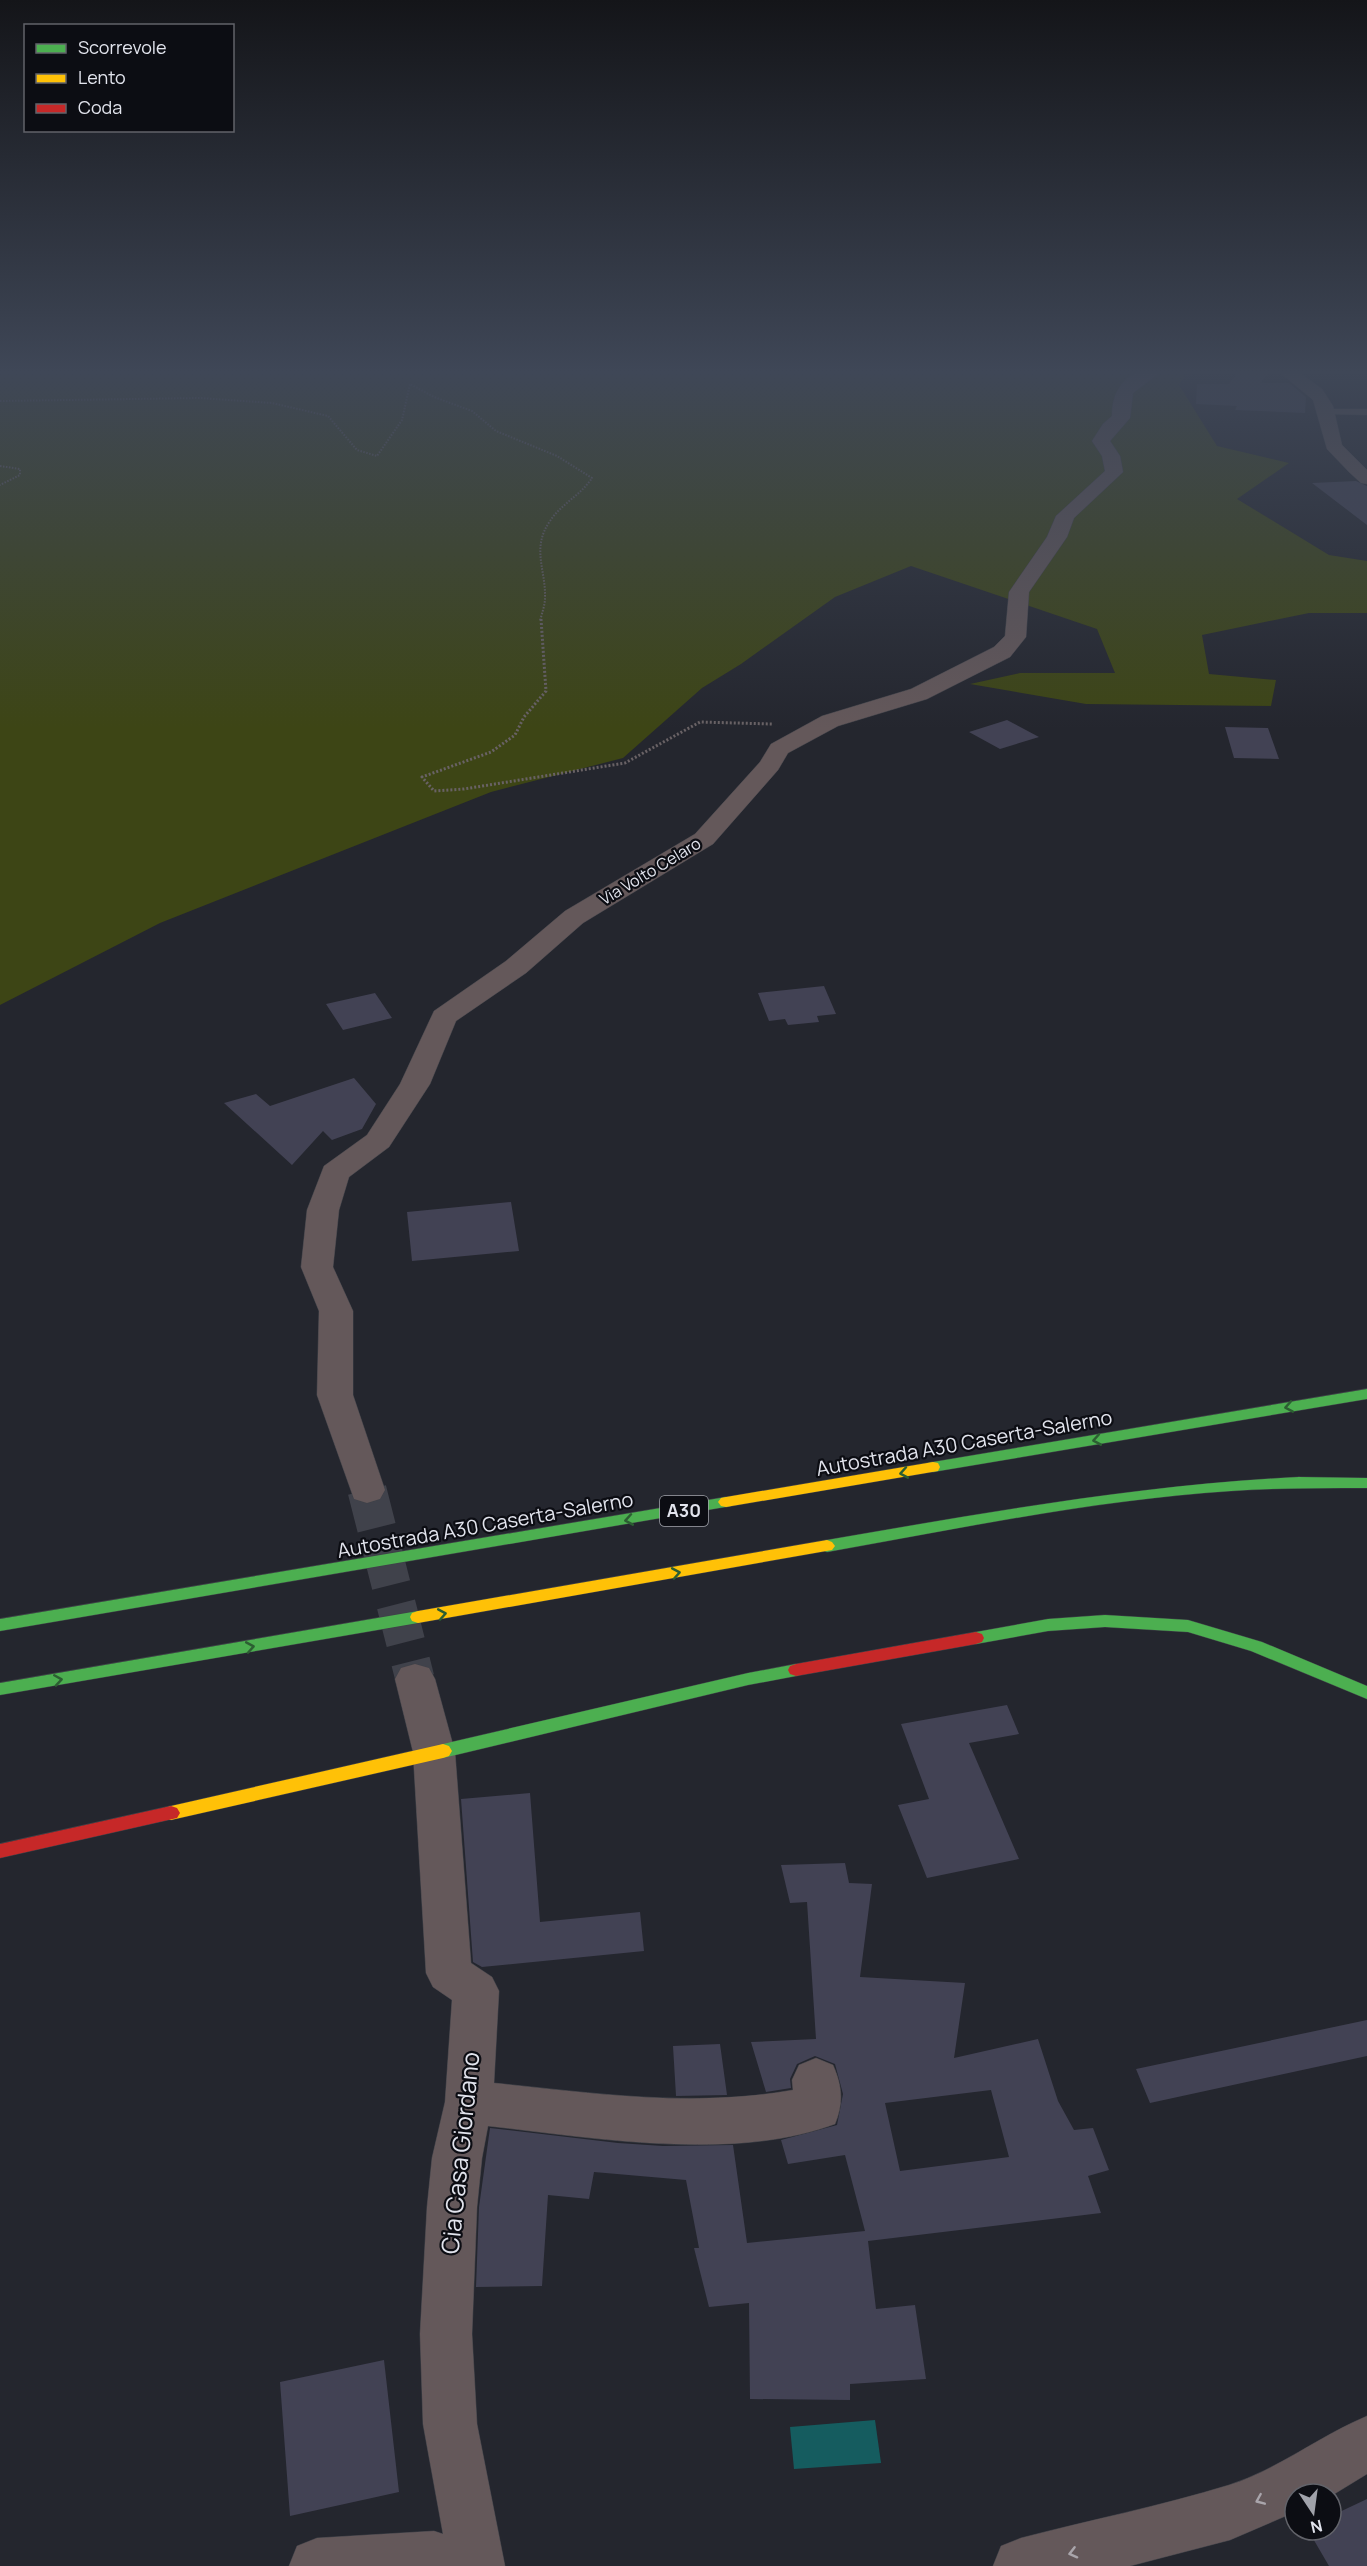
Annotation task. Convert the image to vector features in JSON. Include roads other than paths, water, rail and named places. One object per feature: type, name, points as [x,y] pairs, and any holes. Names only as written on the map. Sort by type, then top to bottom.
[{"type":"main road","points":[[1318,1402],[1347,1382]]},
{"type":"main road","name":"Autostrada A30 Caserta-Salerno","points":[[0,1625],[1367,1394]]},
{"type":"main road","points":[[0,1689],[1115,1496],[1185,1487],[1271,1483],[1367,1483]]},
{"type":"main road","points":[[0,1851],[748,1679],[1048,1625],[1105,1621],[1188,1626],[1256,1646],[1367,1693]]},
{"type":"street","name":"Via Volto Celaro","points":[[367,1490],[336,1395],[336,1311],[317,1267],[324,1210],[335,1173],[378,1140],[415,1084],[444,1017],[516,967],[574,917],[704,839],[770,765],[779,749],[830,721],[919,694],[1002,652],[1015,637],[1019,592],[1056,537],[1065,516],[1094,490]]},
{"type":"street","points":[[415,1679],[434,1752]]},
{"type":"street","name":"Cia Casa Giordano","points":[[434,1752],[449,1973],[476,1991],[469,2102],[457,2158],[452,2207],[446,2334],[450,2424],[477,2566]]},
{"type":"street","points":[[469,2102],[655,2122],[757,2119],[818,2108],[816,2080]]},
{"type":"street","points":[[1020,2566],[1230,2512],[1308,2479],[1367,2443]]},
{"type":"street","points":[[317,2566],[434,2559],[456,2566]]},
{"type":"water","points":[[875,2420],[881,2463],[794,2469],[790,2427]]},
{"type":"tunnel","points":[[367,1490],[415,1679]]}]
